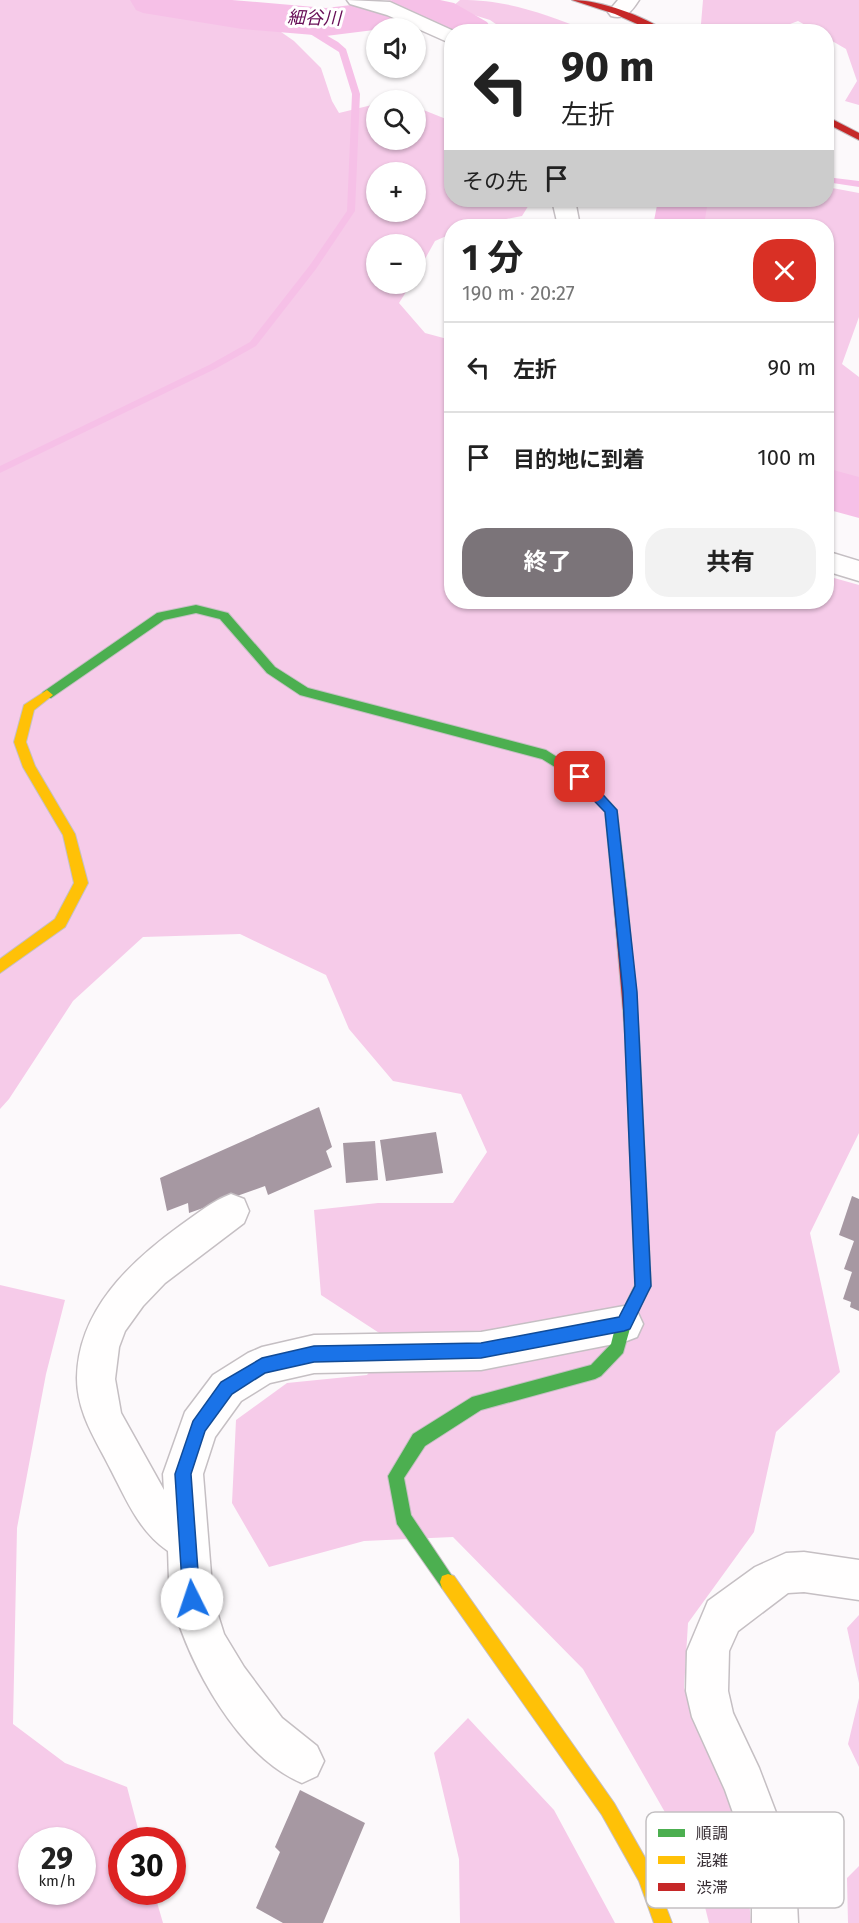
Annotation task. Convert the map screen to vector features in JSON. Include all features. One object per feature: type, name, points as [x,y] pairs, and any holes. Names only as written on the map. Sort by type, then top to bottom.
[{"type":"street","points":[[357,0],[386,6],[444,33]]},
{"type":"street","points":[[576,0],[624,6],[651,24]]},
{"type":"street","points":[[834,122],[859,136]]},
{"type":"street","points":[[834,563],[859,571]]},
{"type":"street","points":[[0,967],[60,923],[81,883],[69,834],[28,767],[20,742],[28,708],[161,616],[196,609],[224,616],[271,670],[304,692],[546,755],[580,777],[611,810],[630,992],[643,1286],[624,1323],[618,1348],[595,1371],[478,1403],[419,1440],[396,1476],[403,1518],[608,1809],[646,1876]]},
{"type":"street","points":[[188,1540],[172,1530],[155,1514],[102,1416],[95,1386],[96,1358],[105,1327],[124,1299],[164,1259],[231,1211]]},
{"type":"street","points":[[302,1761],[267,1733],[228,1682],[207,1644],[192,1599],[183,1474],[199,1426],[227,1388],[262,1366],[314,1354],[481,1351],[624,1323]]},
{"type":"street","points":[[754,1812],[744,1783],[713,1717],[707,1691],[708,1651],[723,1616],[769,1581],[786,1573],[804,1572],[859,1580]]},
{"type":"street","points":[[658,1908],[663,1923]]},
{"type":"street","points":[[775,1908],[775,1923]]},
{"type":"shaded area","points":[[0,0],[139,0],[156,9],[271,25],[294,41],[321,68],[332,101],[339,113],[366,106],[366,150],[426,150],[426,111],[444,118],[444,207],[528,207],[522,216],[506,219],[444,219],[444,237],[435,241],[426,257],[426,234],[366,234],[366,294],[405,294],[399,303],[425,333],[444,338],[444,609],[834,609],[834,578],[859,585],[859,1133],[810,1233],[840,1372],[776,1432],[754,1532],[688,1623],[684,1688],[740,1812],[665,1812],[583,1669],[453,1537],[364,1541],[269,1567],[232,1503],[236,1420],[287,1383],[367,1375],[393,1342],[321,1295],[314,1210],[378,1203],[453,1203],[487,1152],[461,1094],[393,1081],[349,1029],[326,975],[240,934],[143,937],[73,1001],[9,1099],[0,1109]]},
{"type":"shaded area","points":[[460,0],[495,2],[569,24],[496,24],[490,20],[451,8]]},
{"type":"shaded area","points":[[703,0],[859,0],[859,105],[845,101],[857,81],[846,49],[834,42],[834,24],[803,24],[798,21],[790,24],[701,24]]},
{"type":"shaded area","points":[[834,188],[859,193],[859,317],[842,364],[859,377],[859,484],[834,474],[834,219],[698,219],[701,207],[834,207]]},
{"type":"shaded area","points":[[0,1285],[65,1300],[46,1374],[17,1528],[13,1724],[65,1763],[127,1787],[138,1827],[108,1827],[108,1905],[158,1905],[163,1923],[0,1923]]},
{"type":"shaded area","points":[[859,1615],[859,1683],[847,1628]]},
{"type":"shaded area","points":[[859,1698],[859,1767],[848,1744]]},
{"type":"shaded area","points":[[468,1718],[554,1810],[615,1923],[460,1923],[459,1859],[434,1753]]},
{"type":"shaded area","points":[[859,1866],[859,1923],[848,1923],[847,1878]]},
{"type":"shaded area","points":[[705,1908],[750,1908],[751,1923],[709,1923]]},
{"type":"building","points":[[319,1107],[332,1147],[326,1151],[332,1167],[268,1195],[265,1186],[189,1213],[188,1203],[167,1211],[160,1178]]},
{"type":"building","points":[[436,1132],[443,1173],[386,1181],[380,1140]]},
{"type":"building","points":[[375,1141],[378,1180],[346,1183],[343,1143]]},
{"type":"building","points":[[852,1196],[859,1199],[859,1311],[850,1307],[851,1302],[843,1299],[852,1272],[844,1269],[854,1241],[839,1235]]},
{"type":"building","points":[[300,1790],[365,1823],[323,1923],[283,1923],[256,1908],[280,1852],[275,1847]]},
{"type":"waterway","name":"細谷川","points":[[152,0],[159,3],[242,15],[326,22],[422,10],[438,13],[457,24]]},
{"type":"waterway","points":[[0,470],[212,367],[253,344],[313,267],[351,211],[356,94],[343,51],[302,25],[298,19]]},
{"type":"waterway","points":[[834,180],[859,184]]},
{"type":"waterway","name":"細谷川","points":[[679,219],[682,207]]},
{"type":"waterway","name":"細谷川","points":[[834,490],[859,498]]},
{"type":"traffic: fast","points":[[47,695],[161,616],[196,609],[224,616],[271,670],[304,692],[546,755],[580,777],[611,810],[620,895]]},
{"type":"traffic: fast","points":[[448,1582],[403,1518],[396,1476],[419,1440],[478,1403],[595,1371],[618,1348],[624,1324],[643,1286],[632,1034]]},
{"type":"traffic: slow","points":[[0,967],[60,923],[81,883],[69,834],[29,767],[20,742],[28,708],[47,695]]},
{"type":"traffic: slow","points":[[448,1582],[608,1809],[646,1876]]},
{"type":"traffic: slow","points":[[658,1908],[663,1923]]},
{"type":"traffic: jam","points":[[576,0],[618,12],[645,24]]},
{"type":"traffic: jam","points":[[834,123],[859,137]]},
{"type":"traffic: jam","points":[[620,895],[632,1034]]},
{"type":"route","points":[[192,1599],[183,1474],[199,1426],[227,1388],[262,1366],[314,1354],[481,1351],[624,1323],[643,1286],[630,992],[611,810],[580,777]]}]
